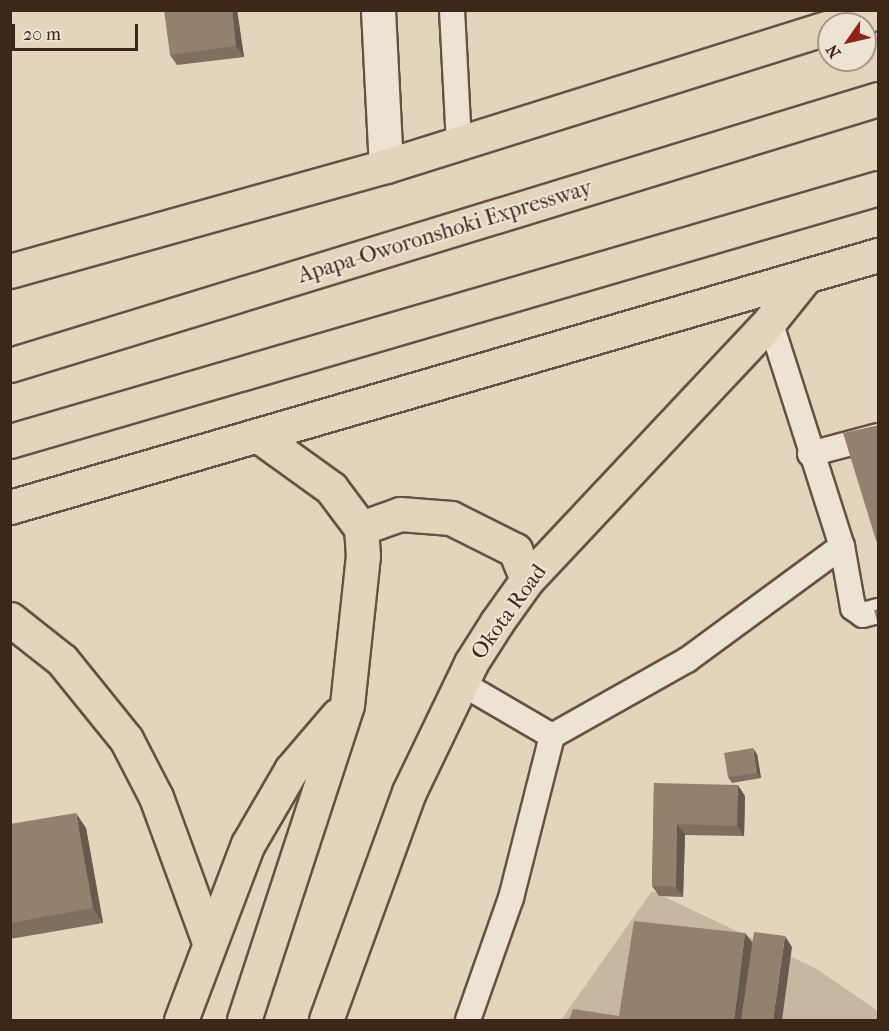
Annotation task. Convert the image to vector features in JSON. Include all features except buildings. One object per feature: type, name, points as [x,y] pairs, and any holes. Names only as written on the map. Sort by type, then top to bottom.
[{"type":"main road","points":[[378,10],[386,166]]},
{"type":"main road","points":[[10,271],[386,166],[817,31]]},
{"type":"main road","name":"Apapa-Oworonshoki Expressway","points":[[10,365],[879,99]]},
{"type":"main road","points":[[10,441],[879,188]]},
{"type":"main road","points":[[10,507],[879,255]]},
{"type":"main road","name":"Okota Road","points":[[327,1020],[409,792],[461,683],[526,580],[770,321],[806,276]]},
{"type":"main road","points":[[244,1020],[347,705],[358,628],[361,528],[331,488],[259,436]]},
{"type":"main road","points":[[361,528],[400,514],[427,512],[452,518],[515,550],[526,580]]},
{"type":"main road","points":[[10,619],[62,660],[126,739],[156,797],[208,939]]},
{"type":"main road","points":[[181,1020],[208,939],[248,844],[291,770],[347,705]]},
{"type":"lane","points":[[452,10],[459,144]]},
{"type":"lane","points":[[770,321],[810,454],[842,546],[853,608],[863,615],[879,611]]},
{"type":"lane","points":[[810,454],[879,436]]},
{"type":"lane","points":[[468,1020],[512,898],[552,736],[687,660],[842,546]]},
{"type":"lane","points":[[461,683],[552,736]]},
{"type":"shaded area","points":[[652,891],[817,969],[878,1011],[878,1020],[561,1020]]}]
